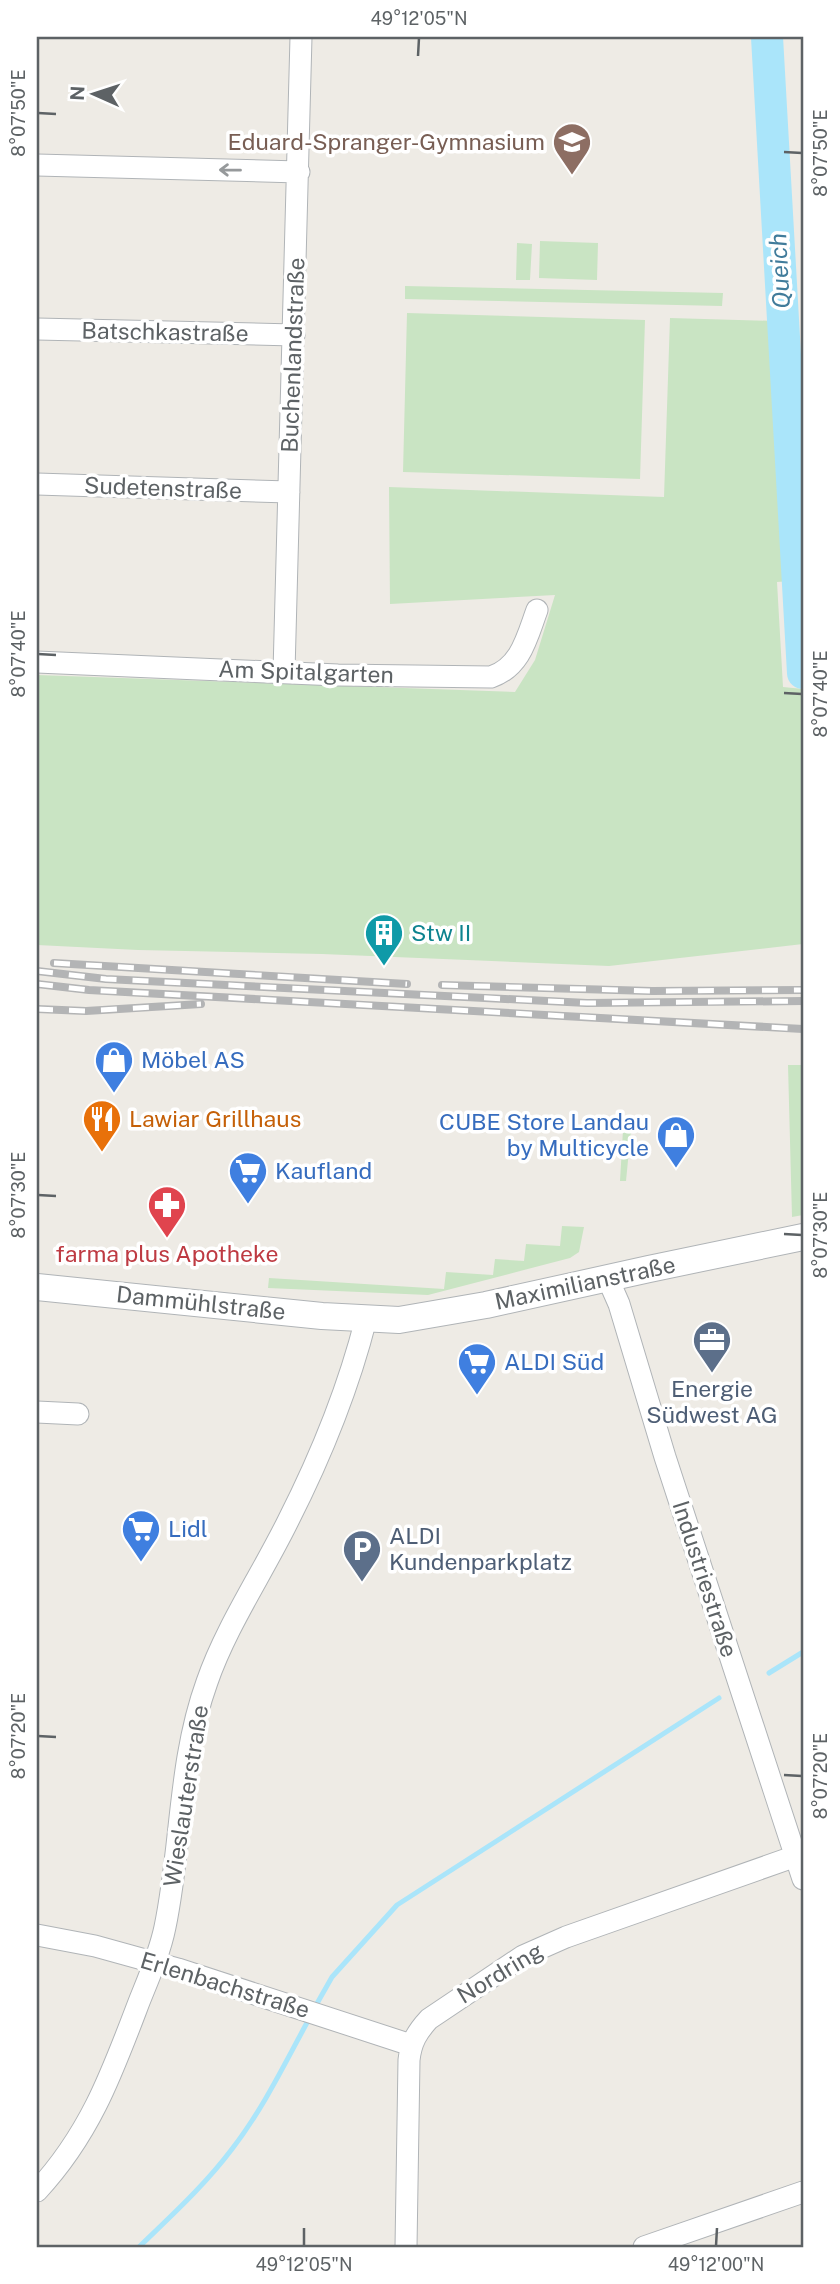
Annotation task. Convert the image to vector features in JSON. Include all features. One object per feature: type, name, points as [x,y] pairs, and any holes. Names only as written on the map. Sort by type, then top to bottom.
[{"type":"street","name":"Buchenlandstraße","points":[[284,672],[301,37]]},
{"type":"street","points":[[37,165],[299,172]]},
{"type":"street","name":"Batschkastraße","points":[[37,329],[294,335]]},
{"type":"street","name":"Sudetenstraße","points":[[37,484],[289,492]]},
{"type":"street","name":"Am Spitalgarten","points":[[37,662],[491,677],[506,670],[517,659],[537,610]]},
{"type":"street","name":"Maximilianstraße","points":[[366,1319],[399,1320],[459,1311],[797,1238]]},
{"type":"street","name":"Industriestraße","points":[[608,1279],[619,1304],[671,1478],[801,1870]]},
{"type":"street","name":"Dammühlstraße","points":[[37,1287],[366,1319]]},
{"type":"street","name":"Wieslauterstraße","points":[[37,2191],[62,2162],[90,2120],[121,2050],[165,1929],[186,1769],[203,1692],[224,1641],[289,1519],[328,1436],[346,1391],[366,1319]]},
{"type":"street","points":[[37,1412],[78,1414]]},
{"type":"street","name":"Nordring","points":[[411,2045],[419,2029],[429,2018],[535,1950],[566,1937],[801,1870]]},
{"type":"street","name":"Erlenbachstraße","points":[[37,1935],[154,1962],[411,2045]]},
{"type":"street","points":[[406,2247],[408,2076],[411,2045]]},
{"type":"street","points":[[644,2247],[803,2192]]},
{"type":"green space","points":[[540,241],[598,243],[597,280],[539,278]]},
{"type":"green space","points":[[517,243],[532,244],[530,280],[516,280]]},
{"type":"green space","points":[[405,286],[723,293],[722,306],[405,299]]},
{"type":"green space","points":[[407,313],[645,320],[640,479],[403,472]]},
{"type":"green space","points":[[670,318],[776,321],[778,351],[803,360],[803,580],[777,582],[783,687],[803,689],[803,944],[609,966],[37,945],[37,675],[515,692],[535,660],[555,595],[390,604],[389,487],[664,497]]},
{"type":"green space","points":[[788,1065],[803,1065],[803,1215],[792,1217]]},
{"type":"green space","points":[[623,1130],[631,1130],[626,1181],[620,1181]]},
{"type":"green space","points":[[562,1226],[584,1227],[579,1252],[570,1258],[428,1295],[268,1288],[269,1278],[444,1289],[446,1272],[493,1275],[495,1259],[524,1261],[526,1244],[560,1246]]},
{"type":"waterway","name":"Queich","points":[[767,37],[803,673]]},
{"type":"waterway","points":[[769,1673],[803,1652]]},
{"type":"waterway","points":[[315,2007],[332,1977],[397,1905],[719,1698]]},
{"type":"waterway","points":[[139,2247],[199,2188],[232,2149],[264,2102],[309,2019]]},
{"type":"railway","points":[[54,963],[407,984]]},
{"type":"railway","points":[[37,971],[106,979],[587,1003],[803,1001]]},
{"type":"railway","points":[[37,984],[89,990],[803,1029]]},
{"type":"railway","points":[[442,985],[652,991],[803,990]]},
{"type":"railway","points":[[37,1009],[86,1011],[201,1004]]},
{"type":"place","name":"Eduard-Spranger-Gymnasium","points":[[572,176]]},
{"type":"place","name":"Stw II","points":[[384,967]]},
{"type":"place","name":"Möbel AS","points":[[114,1094]]},
{"type":"place","name":"Lawiar Grillhaus","points":[[102,1153]]},
{"type":"place","name":"CUBE Store Landau by Multicycle","points":[[676,1169]]},
{"type":"place","name":"Kaufland","points":[[248,1205]]},
{"type":"place","name":"farma plus Apotheke","points":[[167,1239]]},
{"type":"place","name":"Energie Südwest AG","points":[[712,1374]]},
{"type":"place","name":"ALDI Süd","points":[[477,1396]]},
{"type":"place","name":"Lidl","points":[[141,1563]]},
{"type":"place","name":"ALDI Kundenparkplatz","points":[[362,1583]]}]
